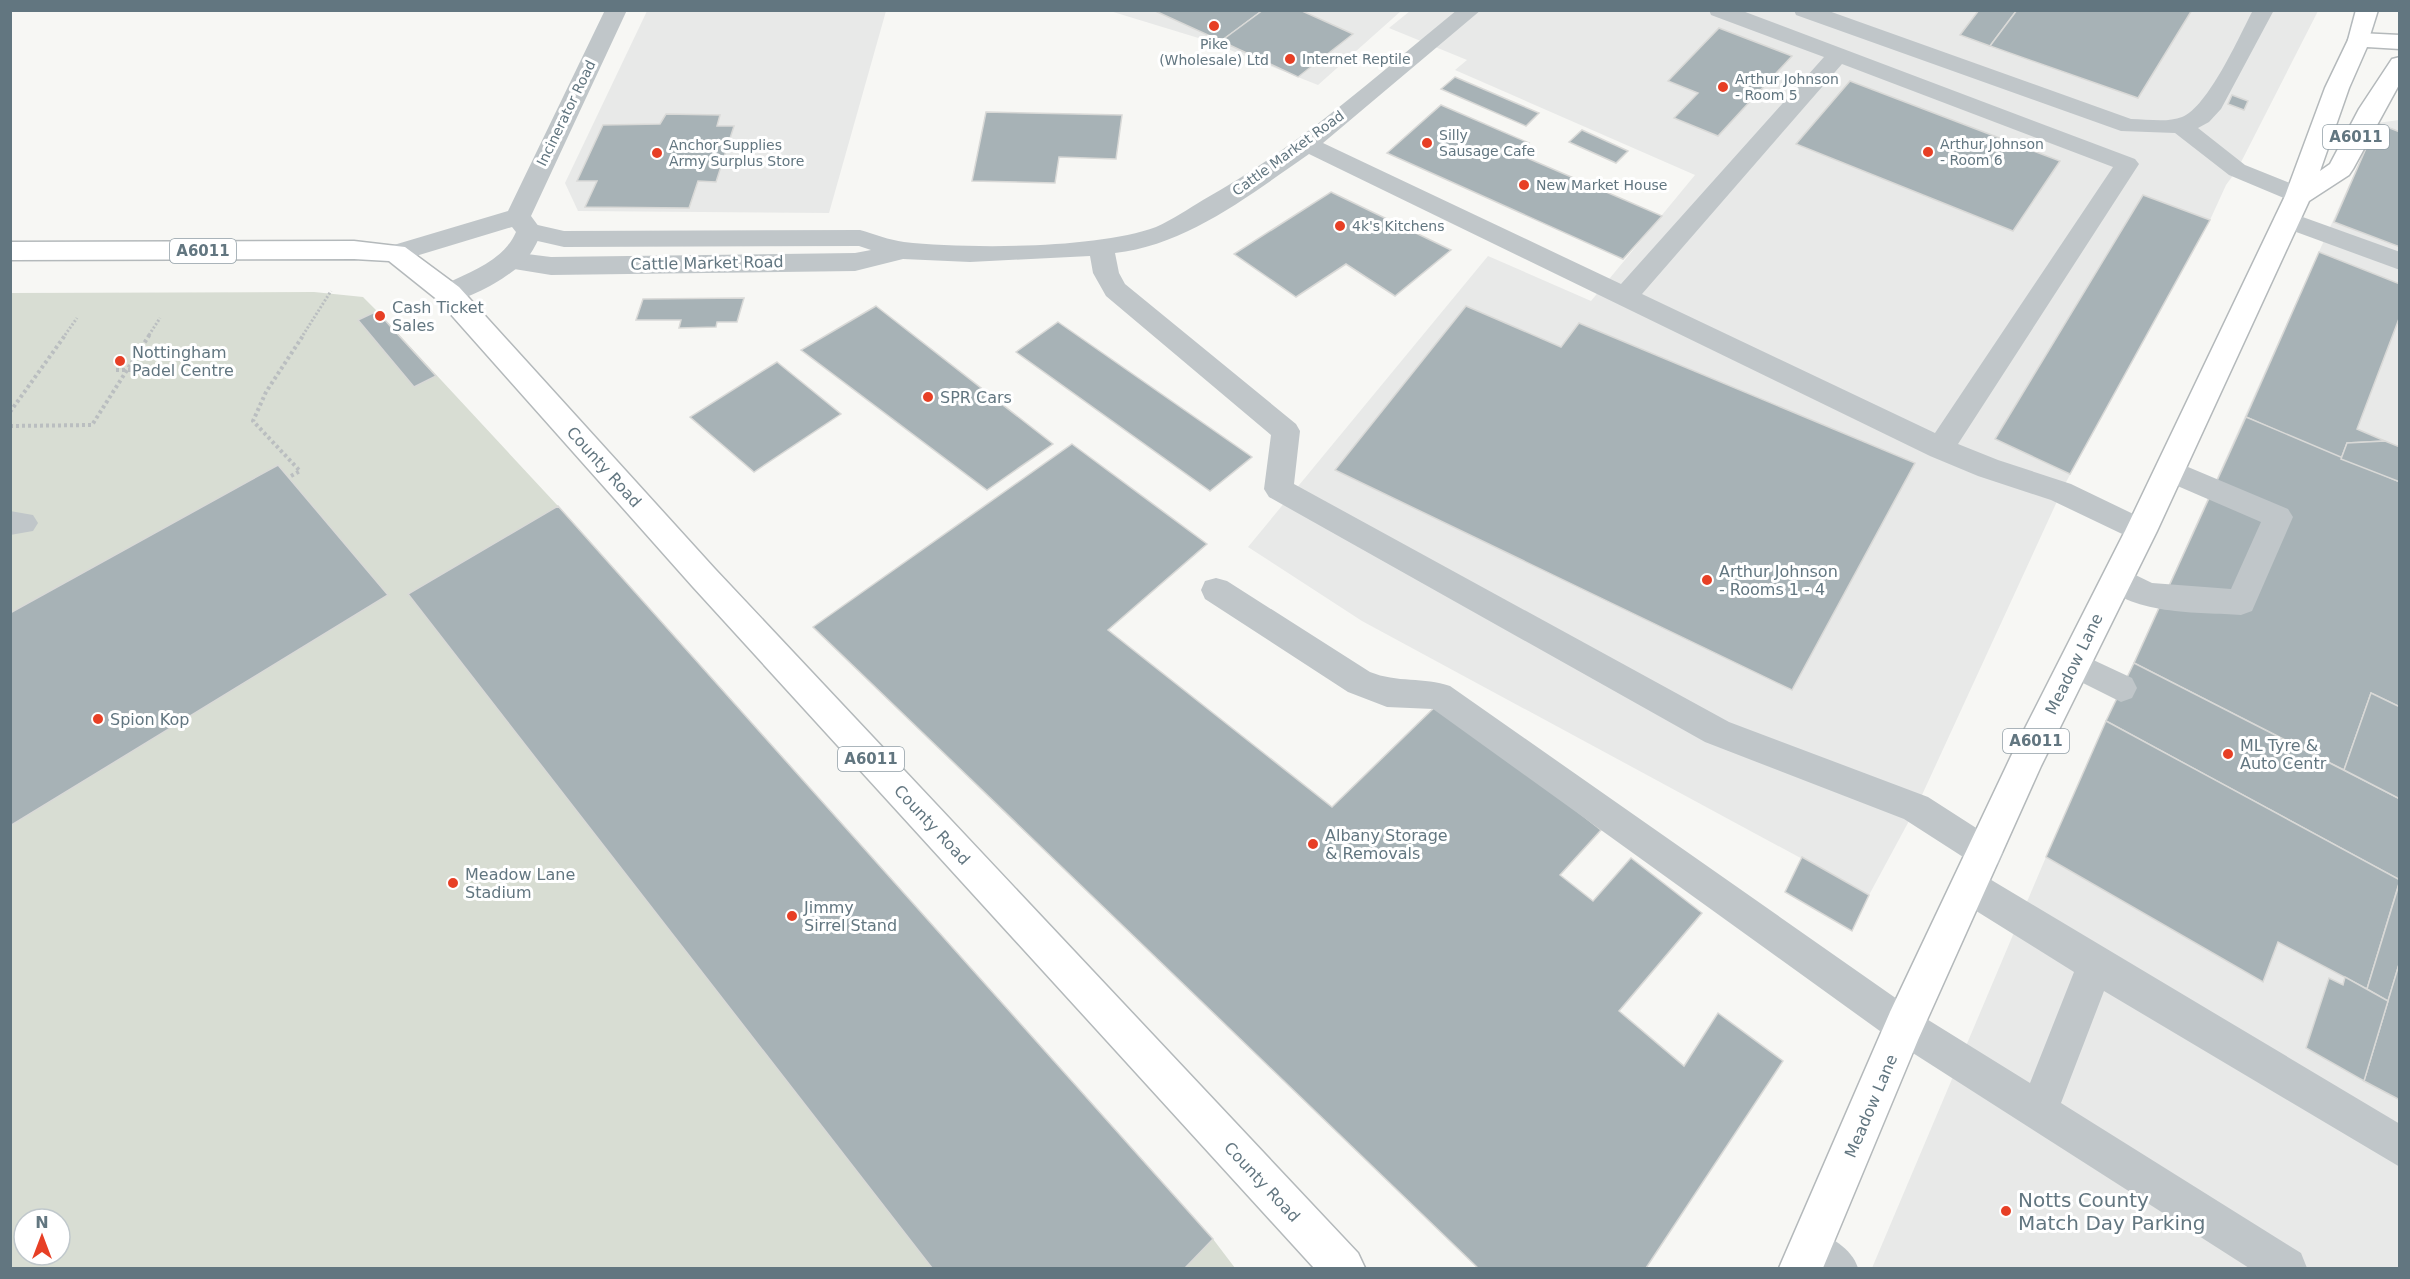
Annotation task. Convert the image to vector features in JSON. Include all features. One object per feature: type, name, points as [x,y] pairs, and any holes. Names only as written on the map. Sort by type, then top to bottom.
[{"type":"main road","name":"Meadow Lane","points":[[1816,1262],[1904,1026],[1970,887],[2026,761],[2130,552],[2292,207],[2337,88],[2359,40],[2367,10]]},
{"type":"main road","points":[[2359,40],[2400,42]]},
{"type":"main road","name":"A6011","points":[[2292,207],[2340,169],[2371,109],[2398,69],[2359,40]]},
{"type":"main road","name":"A6011","points":[[10,251],[354,250],[396,253]]},
{"type":"main road","name":"County Road","points":[[396,253],[449,294],[704,578],[1343,1269]]},
{"type":"street","name":"Incinerator Road","points":[[449,294],[511,261],[525,247],[523,224],[616,10]]},
{"type":"street","points":[[396,253],[523,224]]},
{"type":"lane","name":"Cattle Market Road","points":[[523,224],[564,239],[860,238],[901,250],[970,254],[1125,244],[1166,232],[1242,189],[1307,144],[1472,10]]},
{"type":"lane","points":[[1719,10],[2127,164],[1940,448]]},
{"type":"lane","points":[[1804,10],[2129,126],[2181,126],[2198,122],[2210,109],[2264,10]]},
{"type":"lane","points":[[1625,297],[1838,55]]},
{"type":"lane","points":[[2181,126],[2237,170],[2292,207],[2400,262]]},
{"type":"lane","points":[[1307,144],[1940,448],[1988,468],[2053,509],[2130,552],[2147,595],[2241,602],[2278,517],[2169,470]]},
{"type":"lane","points":[[1101,247],[1106,273],[1115,290],[1286,431],[1279,489],[1717,732],[1916,808],[1986,852]]},
{"type":"lane","name":"Cattle Market Road","points":[[511,261],[551,266],[855,262],[901,250]]},
{"type":"lane","points":[[1216,590],[1359,682],[1387,693],[1439,696],[1904,1026],[2286,1269]]},
{"type":"lane","points":[[2074,664],[2121,688]]},
{"type":"lane","points":[[1970,887],[2095,965],[2400,1148]]},
{"type":"lane","points":[[2038,1112],[2095,965]]},
{"type":"path","points":[[291,476],[300,471],[253,421],[267,392],[334,285]]},
{"type":"path","points":[[10,412],[77,318]]},
{"type":"path","points":[[10,426],[92,425],[160,318]]},
{"type":"path","points":[[116,370],[137,370]]},
{"type":"shaded area","points":[[571,10],[571,11],[11,11]]},
{"type":"shaded area","points":[[647,11],[886,11],[829,213],[578,211],[565,183]]},
{"type":"shaded area","points":[[1110,11],[1401,11],[1318,85],[1205,40]]},
{"type":"shaded area","points":[[1410,11],[2318,11],[2237,170],[2226,185],[2210,220],[2065,484],[1916,808],[1869,895],[1362,621],[1248,547],[1488,256],[1591,301],[1695,175],[1455,70],[1467,60],[1389,28]]},
{"type":"shaded area","points":[[2399,120],[2399,1268],[1872,1268],[2046,857],[2377,123]]},
{"type":"shaded area","name":"Meadow Lane Stadium","points":[[314,292],[363,297],[377,311],[558,506],[1213,1239],[1235,1268],[11,1268],[11,293]]},
{"type":"building","name":"Pike (Wholesale) Ltd","points":[[1153,10],[1263,10],[1221,41]]},
{"type":"building","name":"Internet Reptile","points":[[1263,10],[1300,10],[1353,34],[1298,77],[1221,41]]},
{"type":"building","points":[[1979,10],[2017,10],[1990,46],[1960,35]]},
{"type":"building","points":[[2017,10],[2192,10],[2138,98],[1990,46]]},
{"type":"building","name":"Arthur Johnson - Room 5","points":[[1719,28],[1792,56],[1718,136],[1674,118],[1698,93],[1668,81]]},
{"type":"building","points":[[1455,77],[1539,113],[1526,126],[1441,89]]},
{"type":"building","name":"Arthur Johnson - Room 6","points":[[1850,81],[2060,161],[2013,231],[1796,144]]},
{"type":"building","points":[[2232,95],[2248,101],[2244,110],[2228,104]]},
{"type":"building","name":"New Market House","points":[[1441,105],[1529,143],[1518,154],[1662,216],[1623,259],[1387,153]]},
{"type":"building","points":[[986,112],[1122,115],[1116,159],[1059,157],[1055,183],[972,181]]},
{"type":"building","name":"Anchor Supplies Army Surplus Store","points":[[666,114],[720,115],[717,126],[734,126],[716,182],[698,181],[689,208],[585,207],[597,181],[577,181],[603,125],[660,124]]},
{"type":"building","points":[[2377,123],[2400,132],[2400,247],[2334,222]]},
{"type":"building","points":[[1582,130],[1628,151],[1616,163],[1569,142]]},
{"type":"building","name":"4k's Kitchens","points":[[1331,192],[1451,250],[1395,296],[1346,264],[1296,297],[1234,254]]},
{"type":"building","points":[[2143,195],[2210,220],[2070,474],[1995,439]]},
{"type":"building","points":[[2319,252],[2400,284],[2400,316],[2357,429],[2385,441],[2347,443],[2341,459],[2246,417]]},
{"type":"building","points":[[744,298],[737,322],[717,322],[716,327],[679,328],[681,320],[636,320],[643,299]]},
{"type":"building","name":"SPR Cars","points":[[876,306],[1053,444],[987,490],[801,350]]},
{"type":"building","name":"Arthur Johnson - Rooms 1 - 4","points":[[1466,306],[1561,347],[1579,323],[1915,463],[1792,690],[1335,470]]},
{"type":"building","points":[[377,311],[436,376],[414,387],[358,320]]},
{"type":"building","points":[[1058,322],[1252,457],[1210,491],[1016,352]]},
{"type":"building","points":[[777,362],[841,414],[754,472],[690,417]]},
{"type":"building","points":[[2246,417],[2400,482],[2400,707],[2371,693],[2344,770],[2134,663]]},
{"type":"building","points":[[2385,441],[2400,447],[2400,482],[2341,459],[2347,443]]},
{"type":"building","name":"Albany Storage & Removals","points":[[1072,444],[1207,544],[1108,630],[1332,807],[1439,703],[1601,830],[1560,875],[1593,901],[1631,858],[1702,913],[1619,1011],[1684,1066],[1718,1013],[1783,1061],[1646,1268],[1478,1268],[813,627]]},
{"type":"building","name":"Spion Kop","points":[[278,465],[388,595],[10,826],[10,613]]},
{"type":"building","name":"Jimmy Sirrel Stand","points":[[558,506],[1213,1239],[1185,1268],[932,1268],[408,594]]},
{"type":"building","points":[[2134,663],[2400,799],[2400,880],[2106,721]]},
{"type":"building","points":[[2371,693],[2400,707],[2400,799],[2344,770]]},
{"type":"building","points":[[2106,721],[2400,880],[2367,989],[2278,942],[2263,982],[2046,857]]},
{"type":"building","points":[[1802,857],[1869,895],[1852,931],[1785,892]]},
{"type":"building","points":[[2400,881],[2400,961],[2388,1001],[2367,989]]},
{"type":"building","points":[[2400,961],[2400,1100],[2364,1081]]},
{"type":"building","points":[[2345,977],[2388,1001],[2364,1081],[2306,1048],[2329,978],[2343,985]]},
{"type":"place","name":"Pike (Wholesale) Ltd","points":[[1214,26]]},
{"type":"place","name":"Internet Reptile","points":[[1290,59]]},
{"type":"place","name":"Arthur Johnson - Room 5","points":[[1723,87]]},
{"type":"place","name":"Silly Sausage Cafe","points":[[1427,143]]},
{"type":"place","name":"Arthur Johnson - Room 6","points":[[1928,152]]},
{"type":"place","name":"Anchor Supplies Army Surplus Store","points":[[657,153]]},
{"type":"place","name":"New Market House","points":[[1524,185]]},
{"type":"place","name":"4k's Kitchens","points":[[1340,226]]},
{"type":"place","name":"Cash Ticket Sales","points":[[380,316]]},
{"type":"place","name":"Nottingham Padel Centre","points":[[120,361]]},
{"type":"place","name":"SPR Cars","points":[[928,397]]},
{"type":"place","name":"Arthur Johnson - Rooms 1 - 4","points":[[1707,580]]},
{"type":"place","name":"Spion Kop","points":[[98,719]]},
{"type":"place","name":"ML Tyre & Auto Centr","points":[[2228,754]]},
{"type":"place","name":"Albany Storage & Removals","points":[[1313,844]]},
{"type":"place","name":"Meadow Lane Stadium","points":[[453,883]]},
{"type":"place","name":"Jimmy Sirrel Stand","points":[[792,916]]},
{"type":"place","name":"Notts County Match Day Parking","points":[[2006,1211]]}]
